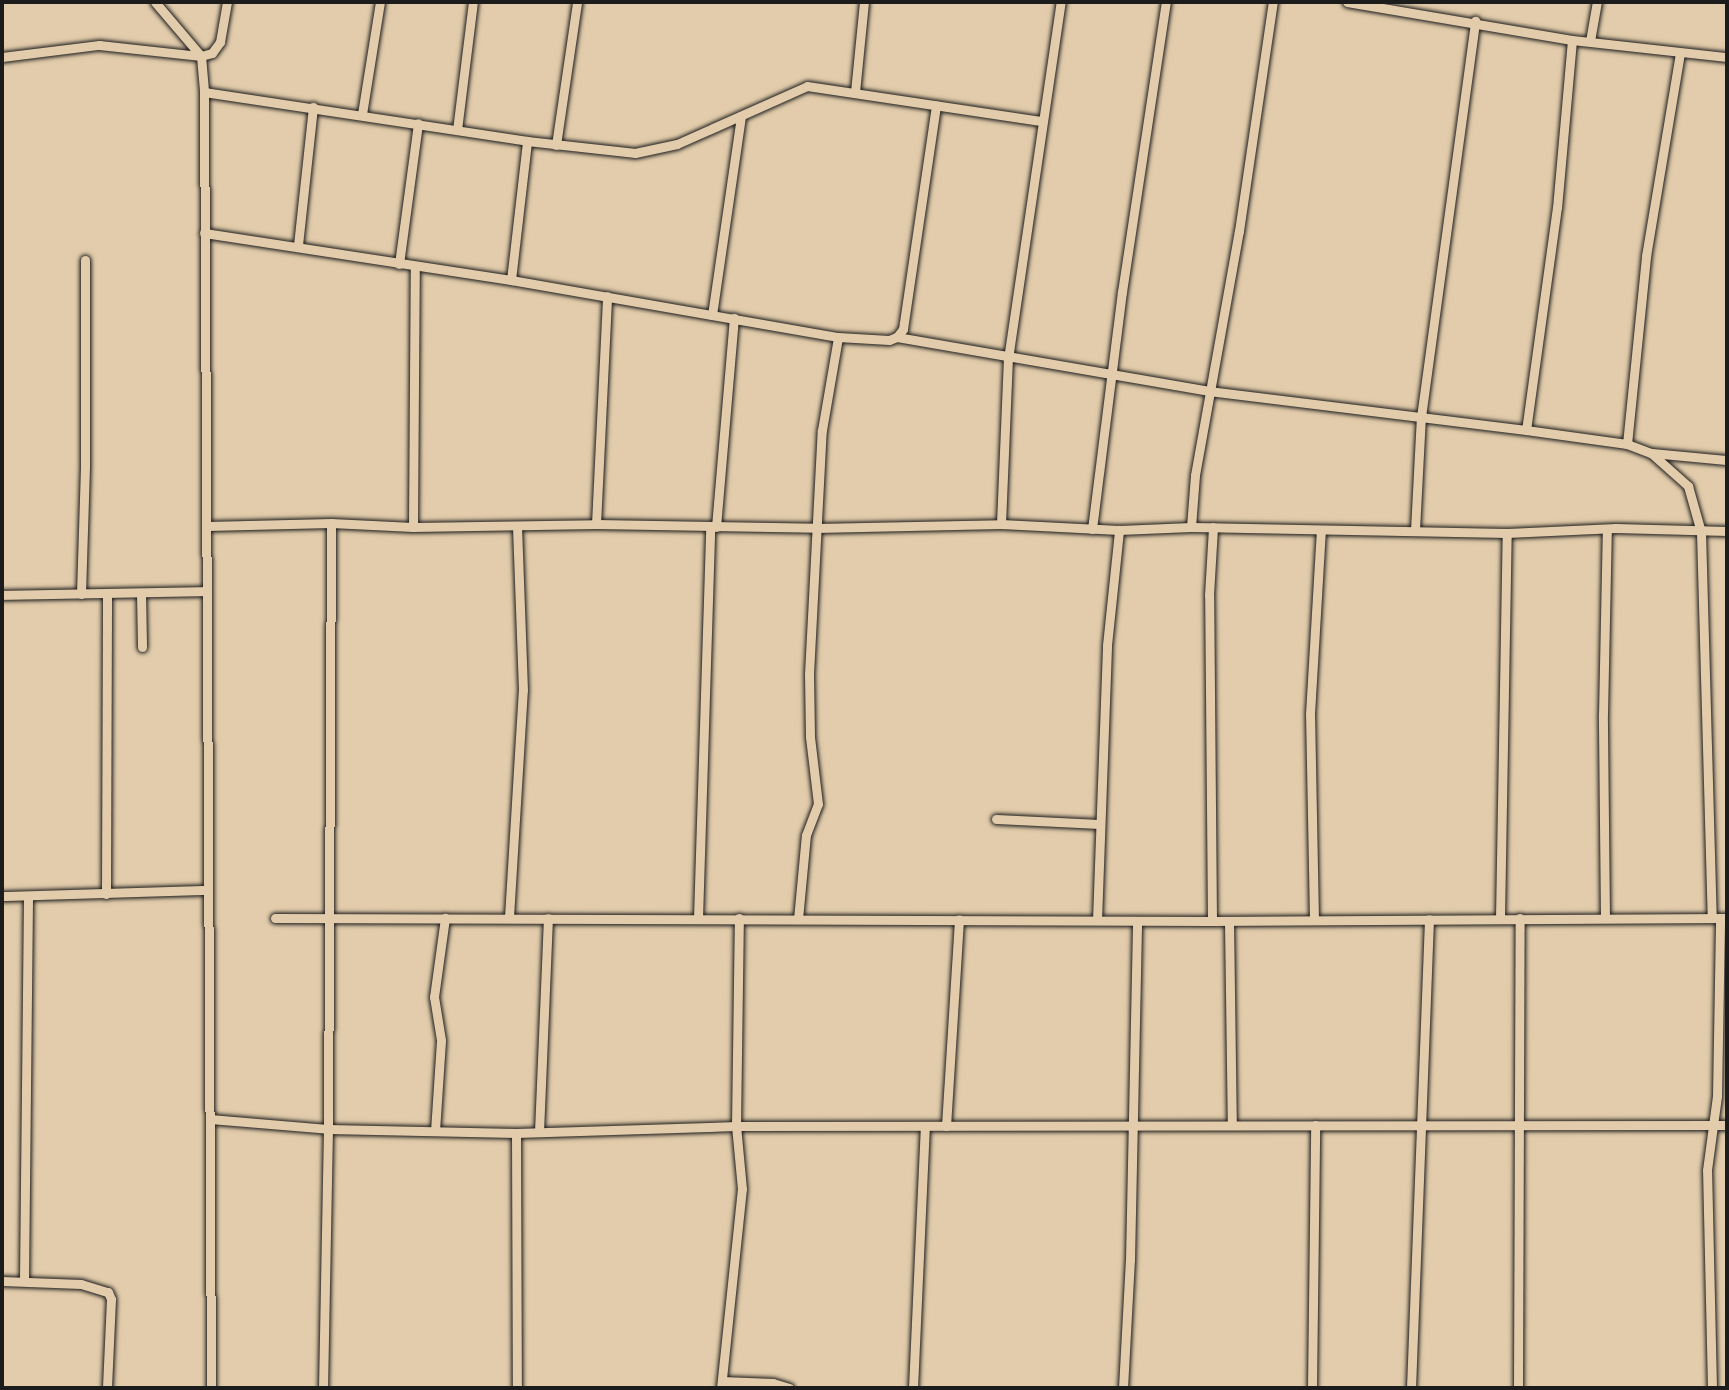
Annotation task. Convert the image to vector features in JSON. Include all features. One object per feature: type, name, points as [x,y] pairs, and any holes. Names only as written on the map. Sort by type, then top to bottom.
[{"type":"street","points":[[155,2],[201,56],[204,92],[211,1388]]},
{"type":"street","points":[[2,57],[126,45],[201,56],[212,53],[219,46],[227,2]]},
{"type":"street","points":[[362,114],[380,2]]},
{"type":"street","points":[[457,130],[473,2]]},
{"type":"street","points":[[556,145],[577,2]]},
{"type":"street","points":[[855,92],[864,2]]},
{"type":"street","points":[[1001,524],[1008,359],[1061,2]]},
{"type":"street","points":[[1092,529],[1122,292],[1166,2]]},
{"type":"street","points":[[1191,527],[1209,391],[1239,231],[1273,2]]},
{"type":"street","points":[[1347,2],[1401,7],[1572,40],[1727,57]]},
{"type":"street","points":[[1590,41],[1597,2]]},
{"type":"street","points":[[1415,530],[1421,417],[1475,21]]},
{"type":"street","points":[[1526,430],[1557,207],[1572,40]]},
{"type":"street","points":[[1627,444],[1646,256],[1680,53]]},
{"type":"street","points":[[204,92],[527,141],[635,153],[655,151],[741,117],[799,88],[855,92],[1042,121]]},
{"type":"street","points":[[897,337],[903,329],[936,105]]},
{"type":"street","points":[[298,245],[313,107]]},
{"type":"street","points":[[712,315],[741,117]]},
{"type":"street","points":[[399,264],[418,123]]},
{"type":"street","points":[[511,280],[527,141]]},
{"type":"street","points":[[204,233],[298,245],[838,337],[897,337],[1008,359],[1113,373],[1209,391],[1526,430],[1627,444],[1651,453],[1727,460]]},
{"type":"street","points":[[81,594],[85,466],[85,260]]},
{"type":"street","points":[[413,527],[415,267]]},
{"type":"street","points":[[596,524],[607,296]]},
{"type":"street","points":[[698,918],[713,527],[734,318]]},
{"type":"street","points":[[798,919],[806,835],[818,804],[810,737],[809,674],[822,430],[838,337]]},
{"type":"street","points":[[1651,453],[1688,486],[1701,532],[1720,918],[1717,1096],[1707,1170],[1712,1388]]},
{"type":"street","points":[[207,526],[331,523],[413,527],[596,524],[816,528],[1001,524],[1119,530],[1213,527],[1507,533],[1607,529],[1727,531]]},
{"type":"street","points":[[323,1388],[328,1129],[331,523]]},
{"type":"street","points":[[509,917],[523,690],[517,526]]},
{"type":"street","points":[[1212,921],[1209,595],[1213,527]]},
{"type":"street","points":[[1605,918],[1602,725],[1607,529]]},
{"type":"street","points":[[1097,920],[1107,645],[1119,530]]},
{"type":"street","points":[[1314,920],[1310,714],[1321,530]]},
{"type":"street","points":[[1500,918],[1507,533]]},
{"type":"street","points":[[2,595],[207,591]]},
{"type":"street","points":[[106,894],[107,593]]},
{"type":"street","points":[[141,593],[142,647]]},
{"type":"street","points":[[996,819],[1100,824]]},
{"type":"street","points":[[2,896],[206,890]]},
{"type":"street","points":[[24,1280],[28,896]]},
{"type":"street","points":[[275,918],[1229,921],[1720,918]]},
{"type":"street","points":[[435,1131],[441,1040],[434,997],[445,918]]},
{"type":"street","points":[[539,1132],[548,918]]},
{"type":"street","points":[[739,918],[736,1126],[742,1189],[722,1384],[773,1383],[789,1388]]},
{"type":"street","points":[[1518,1388],[1520,918]]},
{"type":"street","points":[[946,1126],[959,919]]},
{"type":"street","points":[[1411,1388],[1429,919]]},
{"type":"street","points":[[1123,1388],[1137,921]]},
{"type":"street","points":[[1229,921],[1227,965],[1232,1125]]},
{"type":"street","points":[[210,1119],[328,1129],[516,1133],[736,1126],[1727,1125]]},
{"type":"street","points":[[1312,1388],[1315,1125]]},
{"type":"street","points":[[913,1388],[925,1126]]},
{"type":"street","points":[[516,1133],[517,1388]]},
{"type":"street","points":[[2,1281],[81,1284],[108,1292],[111,1299],[107,1388]]}]
